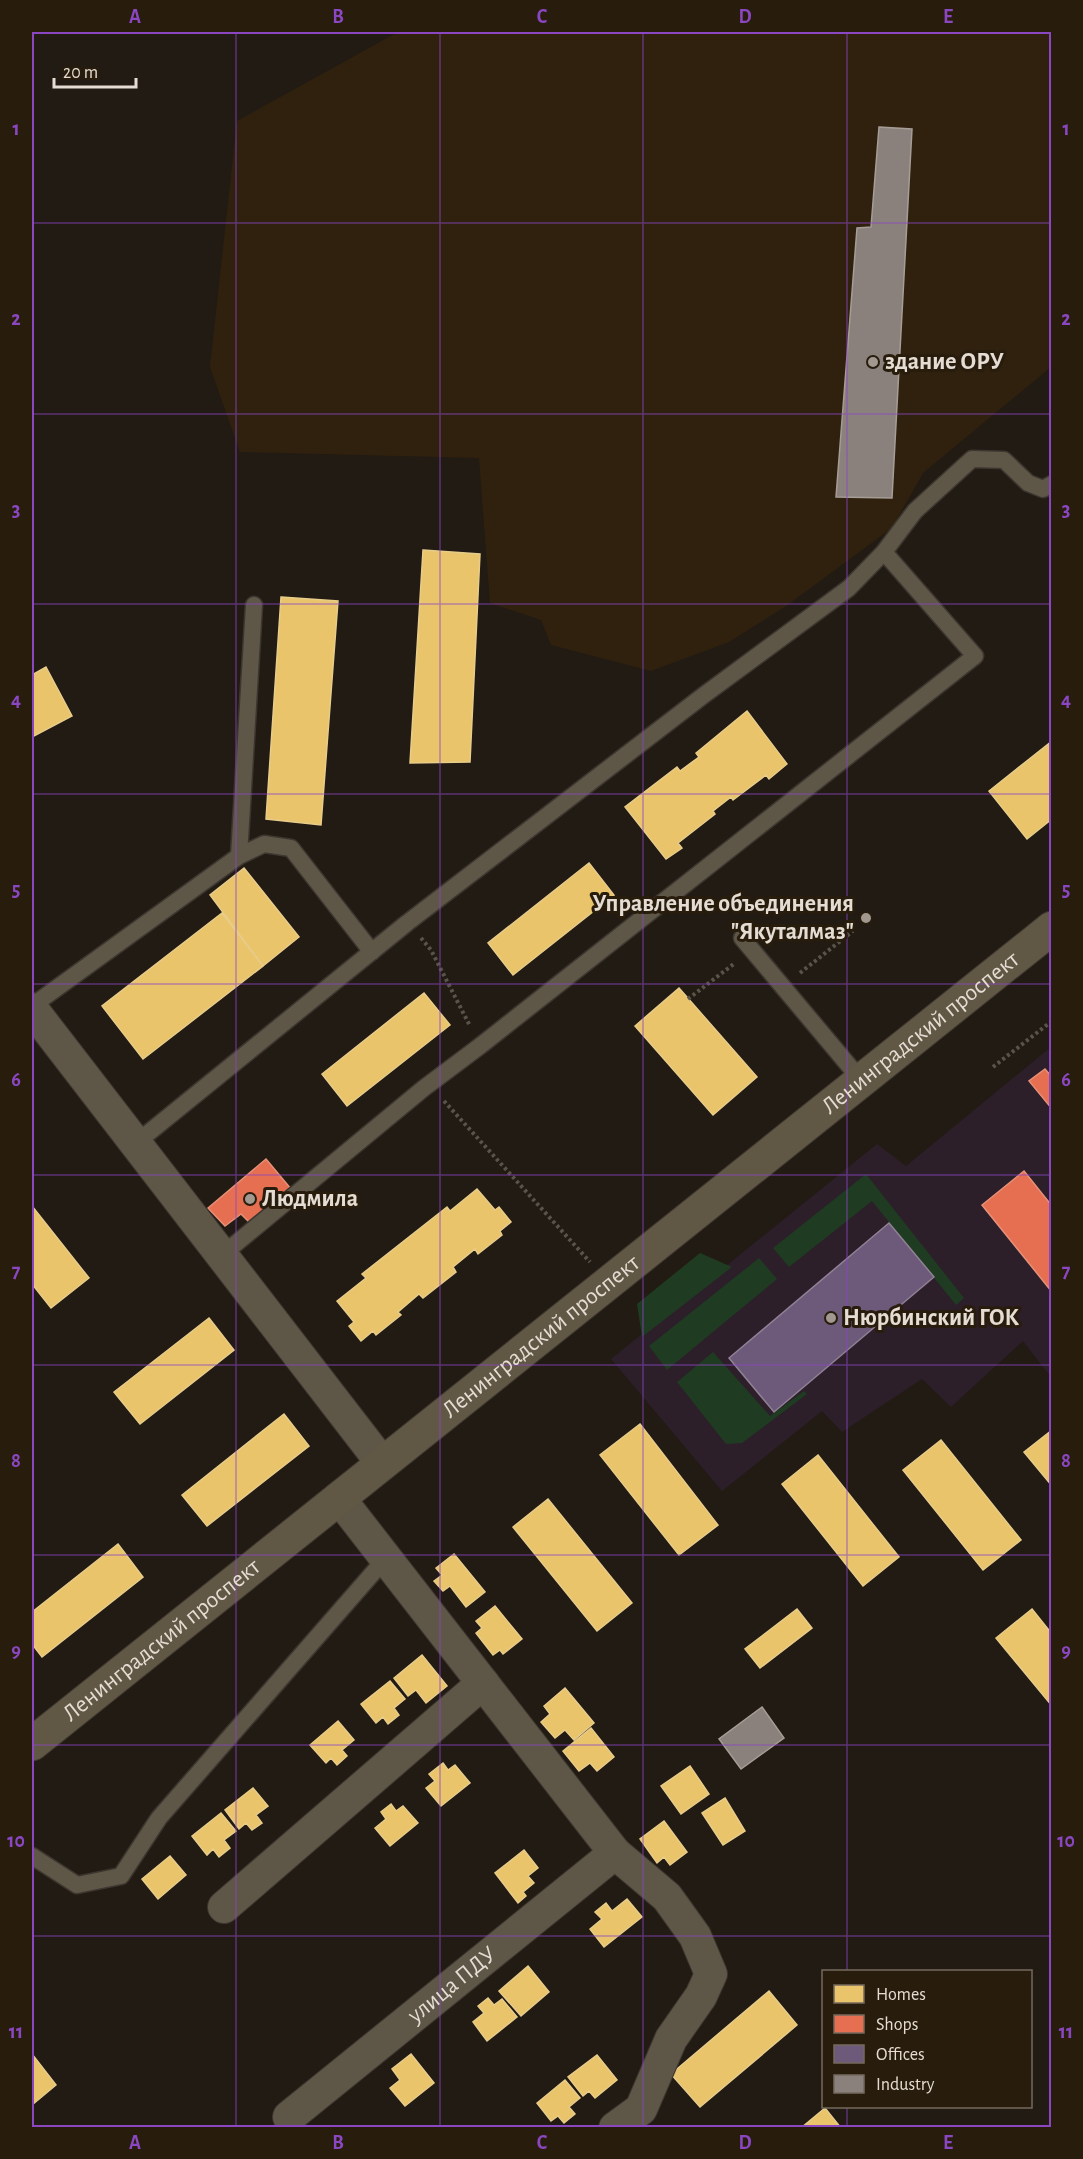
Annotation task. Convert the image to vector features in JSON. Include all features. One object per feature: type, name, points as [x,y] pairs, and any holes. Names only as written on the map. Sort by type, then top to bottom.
[{"type":"main road","name":"Ленинградский проспект","points":[[32,1744],[1052,928]]},
{"type":"street","points":[[32,1008],[382,1463]]},
{"type":"street","points":[[339,1498],[615,1853],[667,1898],[695,1936],[711,1974],[702,1996],[671,2039],[641,2109],[615,2127]]},
{"type":"street","points":[[224,1907],[483,1683]]},
{"type":"street","name":"улица ПДУ","points":[[289,2117],[615,1853]]},
{"type":"lane","points":[[136,1143],[372,952],[694,702],[849,588],[884,552],[915,511],[972,459],[1004,460],[1028,483],[1043,489],[1052,484]]},
{"type":"lane","points":[[222,1255],[423,1088],[480,1046],[975,656],[884,552]]},
{"type":"lane","points":[[239,856],[254,605]]},
{"type":"lane","points":[[32,1008],[239,856],[264,844],[291,848],[372,952]]},
{"type":"lane","points":[[747,944],[861,1080]]},
{"type":"lane","points":[[32,1856],[77,1885],[121,1876],[159,1818],[386,1558]]},
{"type":"path","points":[[783,987],[853,931]]},
{"type":"path","points":[[688,999],[747,944]]},
{"type":"path","points":[[432,950],[480,1046]]},
{"type":"path","points":[[993,1067],[1052,1021]]},
{"type":"path","points":[[442,1098],[591,1262]]},
{"type":"shaded area","points":[[398,32],[1051,32],[1051,367],[923,473],[892,528],[786,606],[729,642],[651,671],[551,645],[541,620],[490,603],[479,458],[240,452],[210,367],[237,121]]},
{"type":"shaded area","points":[[1051,1047],[1051,1377],[1023,1341],[951,1407],[922,1379],[842,1432],[822,1411],[722,1491],[611,1359],[877,1144],[906,1166]]},
{"type":"green space","points":[[866,1174],[964,1298],[956,1305],[872,1201],[789,1267],[773,1248]]},
{"type":"green space","points":[[700,1253],[732,1267],[642,1337],[637,1304]]},
{"type":"green space","points":[[759,1258],[777,1279],[667,1370],[649,1346]]},
{"type":"green space","points":[[713,1352],[770,1416],[804,1391],[807,1394],[742,1443],[726,1444],[677,1382]]},
{"type":"building: Homes","points":[[423,550],[480,554],[470,762],[410,763]]},
{"type":"building: Homes","points":[[281,597],[338,601],[321,825],[266,819]]},
{"type":"building: Homes","points":[[46,667],[72,716],[32,737],[32,675]]},
{"type":"building: Homes","points":[[747,711],[787,764],[769,779],[766,775],[733,800],[731,797],[713,811],[715,814],[678,843],[682,848],[666,859],[625,807],[677,767],[680,771],[699,757],[696,753]]},
{"type":"building: Homes","points":[[1052,741],[1052,819],[1027,839],[989,791]]},
{"type":"building: Homes","points":[[589,863],[614,895],[513,975],[488,943]]},
{"type":"building: Homes","points":[[244,868],[299,937],[263,966],[210,895]]},
{"type":"building: Homes","points":[[222,913],[263,966],[143,1059],[102,1006]]},
{"type":"building: Homes","points":[[679,988],[757,1077],[713,1115],[635,1026]]},
{"type":"building: Homes","points":[[424,993],[450,1025],[347,1106],[322,1074]]},
{"type":"building: Homes","points":[[477,1189],[495,1210],[499,1207],[511,1222],[500,1231],[502,1235],[478,1254],[475,1249],[453,1267],[456,1272],[423,1298],[419,1294],[398,1312],[401,1315],[376,1335],[373,1331],[361,1341],[349,1326],[354,1322],[337,1301],[366,1278],[362,1274],[447,1207],[450,1211]]},
{"type":"building: Homes","points":[[32,1206],[89,1278],[51,1308],[32,1284]]},
{"type":"building: Homes","points":[[209,1318],[234,1350],[140,1424],[114,1392]]},
{"type":"building: Homes","points":[[284,1414],[309,1446],[207,1526],[182,1495]]},
{"type":"building: Homes","points":[[640,1424],[718,1525],[679,1555],[600,1455]]},
{"type":"building: Homes","points":[[1052,1430],[1052,1486],[1024,1452]]},
{"type":"building: Homes","points":[[941,1440],[1021,1540],[983,1570],[903,1470]]},
{"type":"building: Homes","points":[[818,1455],[899,1557],[863,1586],[782,1484]]},
{"type":"building: Homes","points":[[548,1499],[632,1603],[597,1631],[513,1527]]},
{"type":"building: Homes","points":[[118,1544],[143,1577],[42,1657],[32,1644],[32,1612]]},
{"type":"building: Homes","points":[[454,1554],[485,1592],[466,1607],[450,1586],[443,1591],[434,1581],[442,1575],[436,1568]]},
{"type":"building: Homes","points":[[495,1606],[522,1639],[503,1654],[500,1650],[493,1655],[476,1633],[482,1628],[476,1621]]},
{"type":"building: Homes","points":[[797,1609],[812,1628],[760,1668],[745,1649]]},
{"type":"building: Homes","points":[[1032,1609],[1052,1634],[1052,1706],[996,1638]]},
{"type":"building: Homes","points":[[422,1655],[447,1686],[426,1703],[416,1690],[408,1696],[394,1678]]},
{"type":"building: Homes","points":[[390,1681],[405,1699],[394,1708],[399,1715],[388,1724],[383,1717],[376,1723],[361,1704]]},
{"type":"building: Homes","points":[[565,1688],[594,1723],[574,1740],[565,1730],[555,1738],[541,1722],[550,1714],[544,1706]]},
{"type":"building: Homes","points":[[338,1721],[354,1740],[342,1750],[347,1756],[337,1765],[331,1758],[326,1763],[310,1745]]},
{"type":"building: Homes","points":[[591,1728],[614,1757],[597,1771],[590,1763],[579,1771],[563,1751]]},
{"type":"building: Homes","points":[[443,1763],[448,1770],[455,1765],[470,1783],[441,1806],[426,1788],[435,1781],[429,1774]]},
{"type":"building: Homes","points":[[690,1766],[709,1794],[681,1814],[661,1786]]},
{"type":"building: Homes","points":[[253,1788],[268,1806],[256,1815],[262,1823],[252,1830],[246,1823],[239,1829],[225,1810]]},
{"type":"building: Homes","points":[[725,1798],[745,1831],[723,1845],[702,1813]]},
{"type":"building: Homes","points":[[391,1804],[396,1811],[403,1806],[418,1823],[390,1846],[375,1828],[386,1819],[381,1812]]},
{"type":"building: Homes","points":[[221,1813],[236,1831],[224,1840],[230,1848],[219,1857],[213,1849],[207,1855],[192,1836]]},
{"type":"building: Homes","points":[[664,1821],[687,1852],[670,1865],[664,1857],[657,1863],[640,1839]]},
{"type":"building: Homes","points":[[524,1850],[538,1868],[528,1876],[534,1883],[523,1892],[526,1896],[518,1903],[495,1873]]},
{"type":"building: Homes","points":[[170,1856],[186,1875],[158,1899],[142,1879]]},
{"type":"building: Homes","points":[[627,1899],[642,1917],[604,1947],[590,1929],[602,1919],[595,1912],[606,1903],[612,1911]]},
{"type":"building: Homes","points":[[528,1966],[549,1992],[521,2016],[499,1991]]},
{"type":"building: Homes","points":[[769,1991],[797,2025],[700,2107],[671,2074]]},
{"type":"building: Homes","points":[[488,1998],[494,2005],[502,1999],[517,2017],[487,2041],[473,2022],[484,2013],[478,2006]]},
{"type":"building: Homes","points":[[32,2054],[56,2085],[32,2105]]},
{"type":"building: Homes","points":[[411,2054],[434,2083],[405,2106],[390,2088],[400,2080],[392,2069]]},
{"type":"building: Homes","points":[[597,2055],[617,2080],[595,2098],[589,2091],[583,2096],[568,2077]]},
{"type":"building: Homes","points":[[565,2080],[580,2098],[569,2107],[575,2114],[564,2123],[558,2116],[551,2121],[537,2103]]},
{"type":"building: Homes","points":[[825,2108],[841,2128],[801,2128]]},
{"type":"building: Shops","points":[[1045,1069],[1052,1077],[1052,1109],[1029,1081]]},
{"type":"building: Shops","name":"Людмила","points":[[266,1159],[291,1189],[251,1224],[241,1214],[225,1226],[208,1208]]},
{"type":"building: Shops","points":[[1024,1171],[1052,1206],[1052,1292],[982,1205]]},
{"type":"building: Offices","name":"Нюрбинский ГОК","points":[[889,1223],[934,1277],[774,1412],[729,1358]]},
{"type":"building: Industry","name":"здание ОРУ","points":[[879,127],[912,129],[892,498],[836,497],[857,228],[871,227]]},
{"type":"building: Industry","points":[[762,1707],[784,1738],[741,1769],[719,1739]]},
{"type":"place","name":"здание ОРУ","points":[[873,362]]},
{"type":"place","name":"Управление объединения \"Якуталмаз\"","points":[[866,918]]},
{"type":"place","name":"Людмила","points":[[250,1199]]},
{"type":"place","name":"Нюрбинский ГОК","points":[[831,1318]]}]
